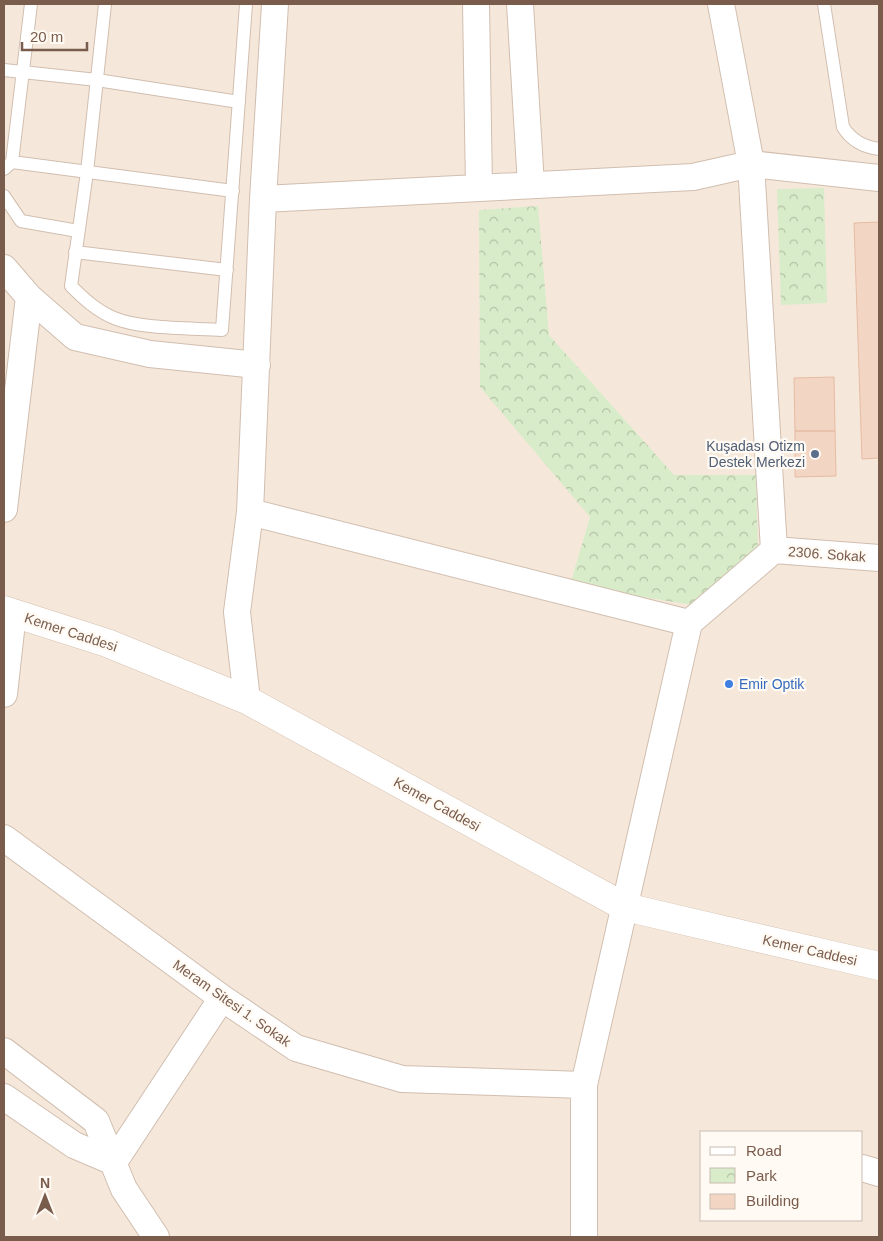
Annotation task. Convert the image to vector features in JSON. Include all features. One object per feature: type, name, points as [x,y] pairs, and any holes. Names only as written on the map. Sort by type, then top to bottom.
[{"type":"main road","name":"Kemer Caddesi","points":[[8,612],[107,643],[247,700],[625,907],[879,966]]},
{"type":"street","points":[[247,700],[237,612],[250,512],[275,4]]},
{"type":"street","points":[[476,4],[479,188]]},
{"type":"street","points":[[520,4],[531,185]]},
{"type":"street","points":[[584,1237],[584,1086],[689,623],[774,550],[751,164],[721,4]]},
{"type":"street","points":[[264,199],[693,177],[751,164],[879,178]]},
{"type":"street","points":[[4,268],[29,298],[75,337],[150,354],[257,365]]},
{"type":"street","points":[[4,509],[29,298]]},
{"type":"street","points":[[250,512],[689,623]]},
{"type":"street","name":"2306. Sokak","points":[[774,550],[879,558]]},
{"type":"street","points":[[4,694],[8,612]]},
{"type":"street","name":"Meram Sitesi 1. Sokak","points":[[4,838],[222,998],[296,1048],[402,1079],[584,1086]]},
{"type":"street","points":[[114,1162],[222,998]]},
{"type":"street","points":[[4,1051],[96,1121],[124,1189],[156,1237]]},
{"type":"street","points":[[4,1097],[74,1145],[114,1162]]},
{"type":"street","points":[[863,1168],[879,1173]]},
{"type":"lane","points":[[31,4],[8,166],[87,172],[233,191]]},
{"type":"lane","points":[[105,4],[87,172],[71,286],[89,304],[114,319],[142,324],[222,330],[246,4]]},
{"type":"lane","points":[[824,4],[843,126],[852,138],[859,143],[879,149]]},
{"type":"lane","points":[[4,70],[97,80],[239,102]]},
{"type":"lane","points":[[4,196],[21,221],[78,230]]},
{"type":"lane","points":[[75,252],[227,270]]},
{"type":"shaded area","points":[[4,4],[879,4],[879,1237],[4,1237]]},
{"type":"green space","points":[[824,188],[827,303],[781,305],[777,189]]},
{"type":"green space","points":[[538,206],[549,335],[674,475],[756,475],[758,554],[698,606],[570,585],[590,517],[480,387],[479,210]]},
{"type":"building","points":[[879,222],[879,458],[862,459],[854,223]]},
{"type":"building","points":[[834,377],[835,431],[795,431],[794,378]]},
{"type":"building","name":"Kuşadası Otizm Destek Merkezi","points":[[795,431],[835,431],[836,476],[795,477]]},
{"type":"place","name":"Kuşadası Otizm Destek Merkezi","points":[[815,454]]},
{"type":"place","name":"Emir Optik","points":[[729,684]]}]
